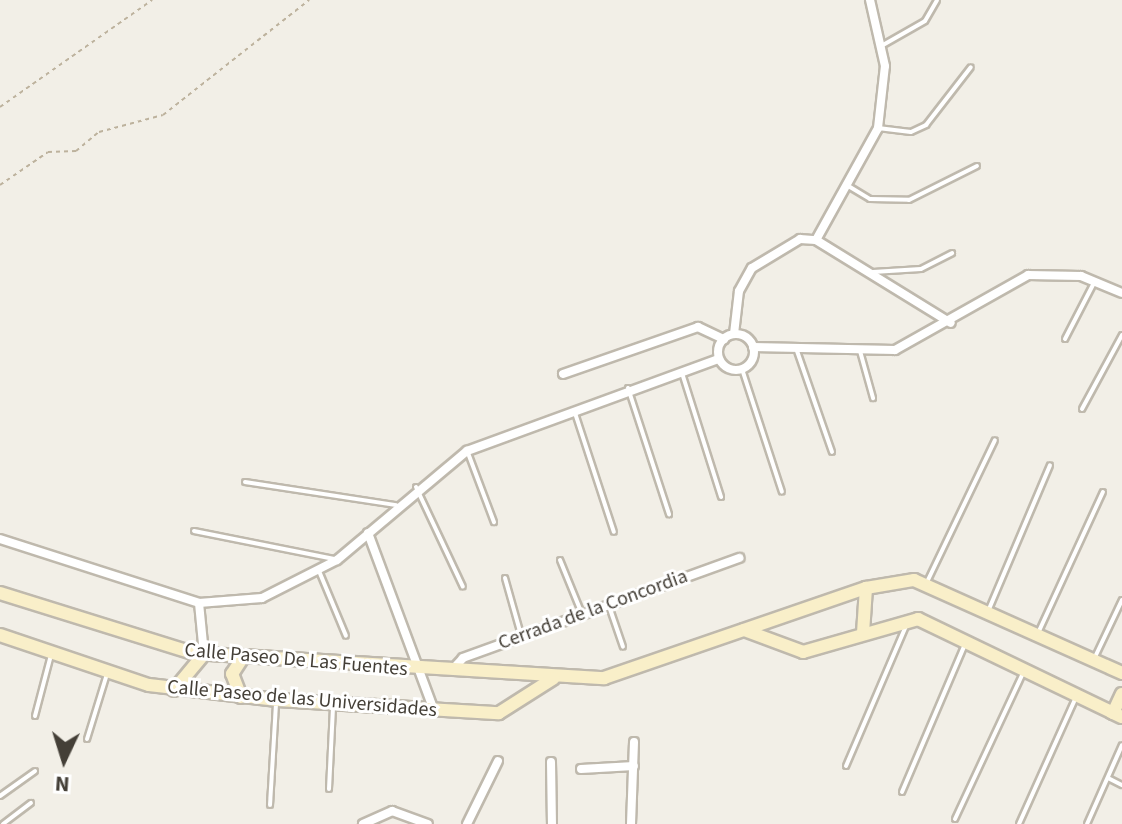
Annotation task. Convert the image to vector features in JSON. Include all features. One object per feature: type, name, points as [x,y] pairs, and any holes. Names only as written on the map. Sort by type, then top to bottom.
[{"type":"street","points":[[816,240],[850,187],[878,128],[883,45],[870,0]]},
{"type":"street","points":[[734,334],[739,291],[752,268],[792,243],[816,240],[951,323]]},
{"type":"street","points":[[734,334],[753,347],[795,346],[860,351],[909,346],[951,323],[1021,277],[1063,273],[1095,281],[1122,293]]},
{"type":"street","points":[[563,374],[698,327],[724,339]]},
{"type":"street","points":[[719,359],[724,339],[734,334]]},
{"type":"street","points":[[0,539],[199,603],[262,598],[337,560],[416,487],[467,451],[680,369],[719,359],[742,369],[753,347]]},
{"type":"street","points":[[368,533],[435,711]]},
{"type":"street","name":"Cerrada de la Concordia","points":[[451,670],[463,658],[521,635],[739,558]]},
{"type":"street","points":[[927,582],[1122,673]]},
{"type":"street","name":"Calle Paseo De Las Fuentes","points":[[0,593],[166,649],[554,678],[624,675],[866,588],[927,582]]},
{"type":"street","points":[[863,633],[866,588]]},
{"type":"street","points":[[174,690],[204,654],[199,603]]},
{"type":"street","points":[[744,630],[803,652],[910,618],[1118,715],[1122,694]]},
{"type":"street","name":"Calle Paseo de las Universidades","points":[[0,635],[174,690],[333,705],[435,711],[510,710],[554,678]]},
{"type":"street","points":[[241,697],[232,674],[243,657]]},
{"type":"street","points":[[631,824],[634,742]]},
{"type":"street","points":[[467,824],[498,761]]},
{"type":"street","points":[[551,762],[552,824]]},
{"type":"street","points":[[581,769],[634,766]]},
{"type":"street","points":[[363,824],[392,811],[428,824]]},
{"type":"lane","points":[[883,45],[925,21],[937,0]]},
{"type":"lane","points":[[878,128],[911,132],[926,125],[971,67]]},
{"type":"lane","points":[[850,187],[870,199],[909,200],[977,166]]},
{"type":"lane","points":[[871,273],[921,269],[952,253]]},
{"type":"lane","points":[[1065,339],[1095,281]]},
{"type":"lane","points":[[1082,409],[1122,335]]},
{"type":"lane","points":[[795,346],[832,452]]},
{"type":"lane","points":[[860,351],[873,398]]},
{"type":"lane","points":[[680,369],[721,497]]},
{"type":"lane","points":[[742,369],[782,492]]},
{"type":"lane","points":[[628,388],[669,514]]},
{"type":"lane","points":[[573,408],[614,532]]},
{"type":"lane","points":[[927,582],[995,440]]},
{"type":"lane","points":[[467,451],[494,522]]},
{"type":"lane","points":[[989,609],[1050,465]]},
{"type":"lane","points":[[245,482],[396,505]]},
{"type":"lane","points":[[416,487],[463,587]]},
{"type":"lane","points":[[1038,634],[1103,492]]},
{"type":"lane","points":[[194,531],[337,560]]},
{"type":"lane","points":[[560,560],[582,614]]},
{"type":"lane","points":[[319,571],[346,636]]},
{"type":"lane","points":[[505,578],[521,635]]},
{"type":"lane","points":[[1094,660],[1122,600]]},
{"type":"lane","points":[[608,604],[623,647]]},
{"type":"lane","points":[[846,766],[910,618]]},
{"type":"lane","points":[[902,792],[966,642]]},
{"type":"lane","points":[[35,716],[51,653]]},
{"type":"lane","points":[[955,819],[1025,669]]},
{"type":"lane","points":[[87,739],[107,671]]},
{"type":"lane","points":[[1019,824],[1077,695]]},
{"type":"lane","points":[[270,805],[277,700]]},
{"type":"lane","points":[[329,789],[333,705]]},
{"type":"lane","points":[[1087,824],[1122,745]]},
{"type":"lane","points":[[0,796],[35,771]]},
{"type":"lane","points":[[1108,778],[1122,785]]},
{"type":"lane","points":[[3,824],[31,803]]},
{"type":"path","points":[[0,107],[152,0]]},
{"type":"path","points":[[0,185],[48,152],[76,151],[99,132],[163,115],[309,0]]}]
